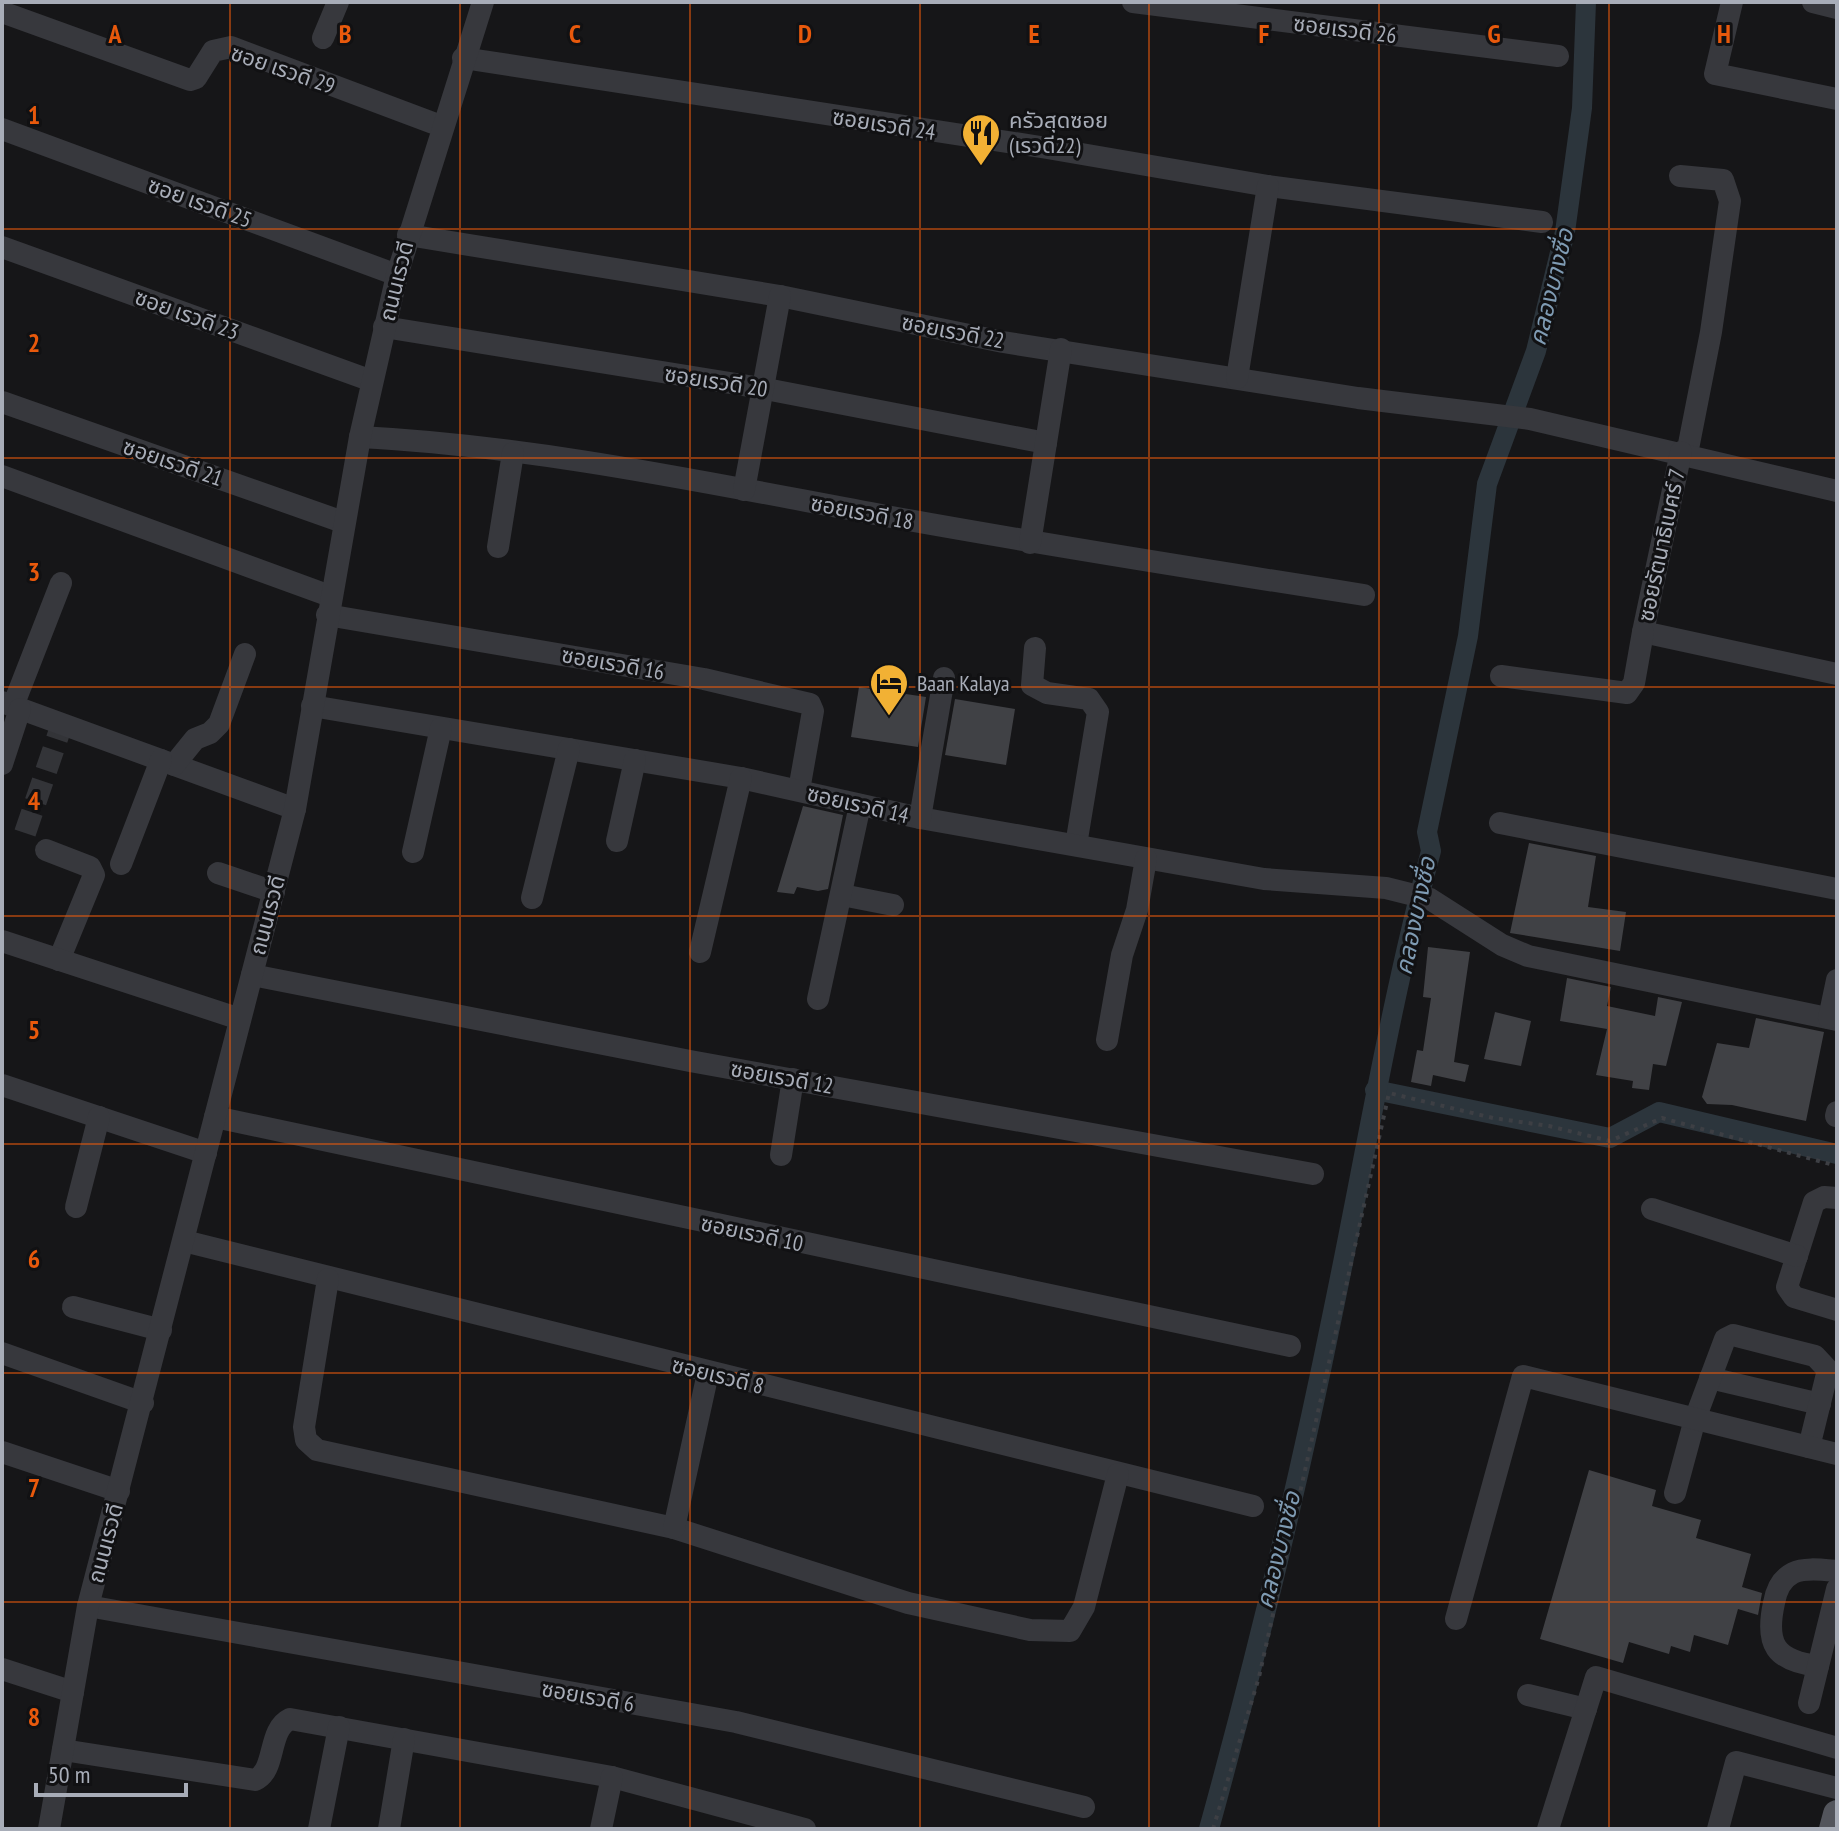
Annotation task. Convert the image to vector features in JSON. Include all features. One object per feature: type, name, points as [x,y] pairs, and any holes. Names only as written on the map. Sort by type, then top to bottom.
[{"type":"main road","points":[[1833,1829],[1837,1814]]},
{"type":"street","points":[[323,38],[338,2]]},
{"type":"street","name":"ถนนเรวดี","points":[[49,1829],[88,1606],[295,809],[343,522],[384,327],[441,126],[483,2]]},
{"type":"street","name":"ซอยเรวดี 26","points":[[1133,2],[1558,56]]},
{"type":"street","points":[[1732,2],[1715,74],[1837,99]]},
{"type":"street","points":[[1813,2],[1837,8]]},
{"type":"street","name":"ซอย เรวดี 29","points":[[2,12],[190,80],[196,78],[213,51],[231,47],[441,126]]},
{"type":"street","name":"ซอยเรวดี 24","points":[[463,58],[1047,148],[1268,186],[1542,222]]},
{"type":"street","name":"ซอย เรวดี 25","points":[[2,129],[397,275]]},
{"type":"street","name":"ซอยรัตนาธิเบศร์ 7","points":[[1680,176],[1723,180],[1730,201],[1711,332],[1643,632],[1837,674]]},
{"type":"street","points":[[1237,378],[1268,186]]},
{"type":"street","name":"ซอยเรวดี 22","points":[[408,235],[780,296],[1003,342],[1358,398],[1530,419],[1837,491]]},
{"type":"street","name":"ซอย เรวดี 23","points":[[2,247],[372,381]]},
{"type":"street","points":[[744,490],[780,296]]},
{"type":"street","name":"ซอยเรวดี 20","points":[[384,327],[761,388],[1046,443]]},
{"type":"street","points":[[1030,543],[1061,349]]},
{"type":"street","name":"ซอยเรวดี 21","points":[[2,402],[343,522]]},
{"type":"street","name":"ซอยเรวดี 18","points":[[360,437],[421,440],[513,453],[744,490],[1030,543],[1364,595]]},
{"type":"street","points":[[498,547],[513,453]]},
{"type":"street","points":[[2,476],[329,605]]},
{"type":"street","points":[[2,764],[12,706],[61,583]]},
{"type":"street","name":"ซอยเรวดี 16","points":[[329,605],[704,679],[810,704],[813,711],[799,790]]},
{"type":"street","points":[[1501,676],[1627,693],[1634,683],[1643,632]]},
{"type":"street","points":[[1035,648],[1032,685],[1047,693],[1089,699],[1098,712],[1076,845]]},
{"type":"street","points":[[121,864],[168,762],[219,724],[245,654]]},
{"type":"street","points":[[920,818],[944,678]]},
{"type":"street","points":[[12,706],[295,809]]},
{"type":"street","name":"ซอยเรวดี 14","points":[[312,706],[741,778],[920,818],[1146,859],[1264,879],[1405,892],[1430,899],[1502,945],[1528,956],[1833,1019]]},
{"type":"street","points":[[413,852],[441,728]]},
{"type":"street","points":[[532,898],[569,749]]},
{"type":"street","points":[[617,841],[635,760]]},
{"type":"street","points":[[700,952],[741,778]]},
{"type":"street","points":[[818,999],[860,805]]},
{"type":"street","points":[[1500,823],[1837,889]]},
{"type":"street","points":[[46,850],[90,867],[94,875],[59,960]]},
{"type":"street","points":[[1107,1040],[1122,955],[1137,910],[1146,859]]},
{"type":"street","points":[[218,873],[274,892]]},
{"type":"street","points":[[842,895],[893,905]]},
{"type":"street","points":[[2,941],[240,1019]]},
{"type":"street","name":"ซอยเรวดี 12","points":[[252,975],[793,1079],[1313,1174]]},
{"type":"street","points":[[1833,1019],[1837,980]]},
{"type":"street","points":[[781,1155],[793,1079]]},
{"type":"street","points":[[2,1085],[206,1153]]},
{"type":"street","points":[[76,1207],[99,1117]]},
{"type":"street","name":"ซอยเรวดี 10","points":[[215,1117],[1290,1346]]},
{"type":"street","points":[[1837,1198],[1824,1197],[1814,1202],[1787,1287],[1789,1293],[1837,1310]]},
{"type":"street","points":[[1652,1209],[1797,1256]]},
{"type":"street","name":"ซอยเรวดี 8","points":[[184,1241],[1253,1506]]},
{"type":"street","points":[[328,1279],[304,1427],[306,1440],[317,1450],[674,1528],[908,1603],[1030,1630],[1062,1633],[1076,1625],[1084,1607],[1118,1474]]},
{"type":"street","points":[[73,1307],[161,1330]]},
{"type":"street","points":[[1675,1493],[1695,1419],[1710,1378],[1725,1339],[1733,1335],[1815,1356],[1823,1361],[1828,1370],[1809,1447]]},
{"type":"street","points":[[2,1353],[143,1403]]},
{"type":"street","points":[[674,1528],[708,1373]]},
{"type":"street","points":[[1456,1619],[1523,1376],[1837,1454]]},
{"type":"street","points":[[1710,1378],[1820,1404]]},
{"type":"street","points":[[2,1452],[119,1491]]},
{"type":"street","points":[[1818,1666],[1799,1664],[1782,1655],[1772,1643],[1769,1628],[1777,1590],[1785,1579],[1795,1572],[1837,1571]]},
{"type":"street","points":[[1809,1703],[1837,1589]]},
{"type":"street","name":"ซอยเรวดี 6","points":[[88,1606],[736,1722],[1084,1807]]},
{"type":"street","points":[[2,1669],[73,1692]]},
{"type":"street","points":[[1548,1829],[1596,1677],[1837,1748]]},
{"type":"street","points":[[1528,1695],[1586,1709]]},
{"type":"street","points":[[63,1750],[255,1780],[264,1774],[283,1722],[290,1719],[612,1777],[805,1829]]},
{"type":"street","points":[[319,1829],[339,1727]]},
{"type":"street","points":[[389,1829],[404,1739]]},
{"type":"street","points":[[1718,1829],[1736,1762],[1837,1788]]},
{"type":"street","points":[[601,1829],[612,1777]]},
{"type":"path","points":[[1213,1829],[1259,1677],[1389,1093],[1610,1141],[1662,1118],[1837,1166]]},
{"type":"building","name":"Baan Kalaya","points":[[859,687],[926,697],[918,747],[851,737]]},
{"type":"building","points":[[955,699],[1015,709],[1006,765],[945,755]]},
{"type":"building","points":[[803,806],[843,815],[828,889],[818,891],[797,887],[794,894],[777,892]]},
{"type":"building","points":[[1529,843],[1596,856],[1588,907],[1626,912],[1620,951],[1510,933]]},
{"type":"building","points":[[1428,947],[1470,952],[1454,1062],[1469,1065],[1465,1082],[1433,1075],[1431,1086],[1411,1082],[1417,1050],[1423,1051],[1431,998],[1423,997]]},
{"type":"building","points":[[1567,978],[1611,987],[1607,1006],[1655,1016],[1658,997],[1682,1002],[1666,1066],[1653,1064],[1649,1090],[1632,1088],[1633,1081],[1596,1075],[1607,1029],[1560,1021]]},
{"type":"building","points":[[1495,1012],[1531,1021],[1521,1066],[1484,1059]]},
{"type":"building","points":[[1756,1018],[1824,1032],[1806,1121],[1732,1105],[1707,1104],[1702,1097],[1717,1043],[1749,1048]]},
{"type":"building","points":[[1589,1470],[1656,1490],[1652,1506],[1701,1520],[1696,1538],[1751,1554],[1742,1587],[1762,1593],[1758,1615],[1738,1609],[1728,1645],[1694,1635],[1690,1652],[1671,1646],[1669,1654],[1629,1642],[1623,1663],[1540,1639]]},
{"type":"waterway","name":"คลองบางซื่อ","points":[[1209,1829],[1291,1507],[1390,1023],[1431,851],[1427,832],[1468,636],[1487,484],[1536,351],[1565,232],[1582,108],[1586,2]]},
{"type":"waterway","points":[[1375,1090],[1610,1138],[1659,1112],[1837,1154]]},
{"type":"tunnel","points":[[25,833],[62,724]]},
{"type":"place","name":"ครัวสุดซอย (เรวดี22)","points":[[981,167]]},
{"type":"place","name":"Baan Kalaya","points":[[889,717]]}]
